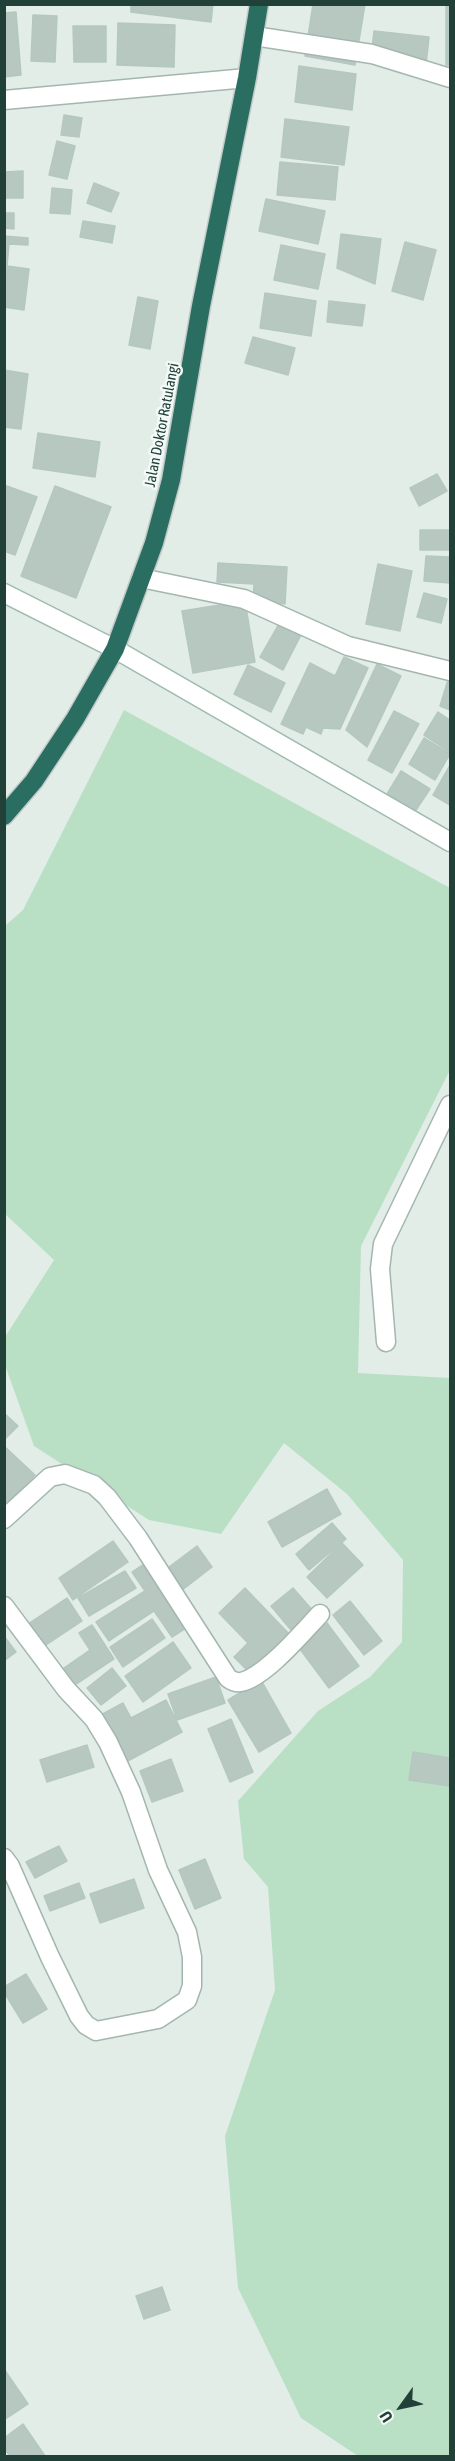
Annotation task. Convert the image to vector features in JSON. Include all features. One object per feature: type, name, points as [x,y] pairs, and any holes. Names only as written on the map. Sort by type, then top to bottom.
[{"type":"highway","name":"Jalan Doktor Ratulangi","points":[[4,816],[46,763],[75,719],[115,649],[154,543],[171,480],[201,306],[247,78],[259,4]]},
{"type":"street","points":[[254,36],[372,54],[450,78]]},
{"type":"street","points":[[4,100],[247,78]]},
{"type":"street","points":[[141,578],[244,599],[348,646],[450,671]]},
{"type":"street","points":[[4,593],[115,649],[450,842]]},
{"type":"street","points":[[386,1342],[380,1269],[383,1244],[450,1105]]},
{"type":"street","points":[[4,1519],[51,1477],[65,1474],[94,1485],[107,1497],[138,1538],[228,1678],[235,1682],[254,1677],[274,1661],[320,1614]]},
{"type":"street","points":[[4,1606],[66,1689],[101,1729],[127,1782],[158,1870],[187,1932],[192,1957],[192,1986],[187,2000],[158,2019],[96,2031],[86,2025],[50,1957],[10,1866],[4,1858]]},
{"type":"green space","points":[[124,710],[450,888],[450,1070],[361,1246],[358,1373],[450,1378],[450,2456],[358,2456],[301,2418],[238,2288],[225,2136],[275,1990],[268,1887],[244,1859],[238,1801],[318,1711],[370,1677],[402,1642],[403,1560],[347,1494],[284,1443],[221,1534],[149,1520],[34,1446],[5,1365],[5,1337],[54,1260],[5,1214],[5,926],[23,910]]},
{"type":"building","points":[[131,4],[213,4],[211,22],[131,12]]},
{"type":"building","points":[[313,4],[365,4],[355,65],[305,56]]},
{"type":"building","points":[[446,4],[450,4],[450,65],[446,65]]},
{"type":"building","points":[[16,12],[21,75],[4,77],[4,13]]},
{"type":"building","points":[[33,15],[57,16],[55,62],[31,61]]},
{"type":"building","points":[[118,23],[175,25],[174,67],[117,65]]},
{"type":"building","points":[[73,26],[106,26],[106,62],[74,62]]},
{"type":"building","points":[[374,31],[429,37],[426,65],[371,58]]},
{"type":"building","points":[[299,66],[356,74],[352,110],[295,102]]},
{"type":"building","points":[[64,115],[82,118],[79,137],[61,135]]},
{"type":"building","points":[[285,119],[349,127],[344,165],[281,157]]},
{"type":"building","points":[[57,141],[75,146],[67,179],[49,175]]},
{"type":"building","points":[[280,162],[338,167],[335,200],[277,195]]},
{"type":"building","points":[[23,171],[23,198],[4,198],[4,172]]},
{"type":"building","points":[[94,183],[119,193],[111,212],[87,203]]},
{"type":"building","points":[[52,188],[72,190],[70,214],[50,213]]},
{"type":"building","points":[[266,199],[325,211],[318,244],[259,231]]},
{"type":"building","points":[[4,213],[14,213],[14,229],[4,228]]},
{"type":"building","points":[[83,221],[115,226],[112,243],[80,237]]},
{"type":"building","points":[[341,234],[381,239],[375,284],[337,268]]},
{"type":"building","points":[[4,236],[28,238],[28,245],[9,244],[7,266],[4,266]]},
{"type":"building","points":[[405,242],[436,250],[423,300],[392,291]]},
{"type":"building","points":[[281,245],[325,254],[318,289],[274,280]]},
{"type":"building","points":[[7,266],[29,269],[24,310],[4,307]]},
{"type":"building","points":[[265,293],[316,301],[311,336],[260,328]]},
{"type":"building","points":[[138,297],[158,301],[150,349],[129,345]]},
{"type":"building","points":[[329,301],[365,305],[362,326],[327,322]]},
{"type":"building","points":[[253,337],[295,348],[288,375],[245,363]]},
{"type":"building","points":[[4,370],[28,374],[21,429],[4,427]]},
{"type":"building","points":[[38,433],[100,442],[95,477],[33,468]]},
{"type":"building","points":[[437,474],[447,491],[419,506],[410,488]]},
{"type":"building","points":[[4,485],[37,497],[15,555],[4,551]]},
{"type":"building","points":[[55,486],[111,507],[76,598],[21,576]]},
{"type":"building","points":[[420,530],[450,530],[450,550],[420,550]]},
{"type":"building","points":[[426,556],[450,557],[450,583],[424,581]]},
{"type":"building","points":[[218,563],[287,567],[285,604],[253,601],[254,584],[217,582]]},
{"type":"building","points":[[378,564],[412,571],[400,631],[366,624]]},
{"type":"building","points":[[424,593],[447,599],[441,623],[417,617]]},
{"type":"building","points":[[245,601],[255,662],[193,673],[182,611]]},
{"type":"building","points":[[280,622],[302,633],[283,670],[260,657]]},
{"type":"building","points":[[344,657],[368,668],[340,729],[323,728],[321,734],[306,727],[303,734],[281,724],[310,663],[335,676]]},
{"type":"building","points":[[377,664],[401,676],[367,747],[346,730]]},
{"type":"building","points":[[248,665],[285,683],[271,712],[234,694]]},
{"type":"building","points":[[448,680],[450,680],[450,710],[440,706]]},
{"type":"building","points":[[394,711],[419,724],[392,773],[368,760]]},
{"type":"building","points":[[438,712],[450,720],[450,752],[424,735]]},
{"type":"building","points":[[424,738],[450,754],[435,780],[409,764]]},
{"type":"building","points":[[450,765],[450,805],[433,795]]},
{"type":"building","points":[[401,771],[430,789],[412,816],[384,799]]},
{"type":"building","points":[[4,1413],[18,1426],[4,1440]]},
{"type":"building","points":[[4,1446],[35,1475],[4,1508]]},
{"type":"building","points":[[327,1489],[341,1514],[282,1547],[268,1522]]},
{"type":"building","points":[[332,1523],[346,1539],[309,1570],[296,1554]]},
{"type":"building","points":[[113,1541],[128,1562],[73,1600],[59,1578]]},
{"type":"building","points":[[342,1543],[363,1565],[327,1598],[307,1577]]},
{"type":"building","points":[[197,1546],[212,1567],[181,1591],[165,1570]]},
{"type":"building","points":[[144,1564],[186,1628],[172,1637],[154,1611],[109,1641],[96,1622],[145,1591],[132,1572]]},
{"type":"building","points":[[125,1571],[136,1588],[89,1616],[78,1598]]},
{"type":"building","points":[[245,1588],[292,1637],[252,1675],[234,1657],[248,1643],[219,1613]]},
{"type":"building","points":[[293,1588],[314,1612],[291,1630],[271,1606]]},
{"type":"building","points":[[67,1598],[82,1621],[43,1647],[28,1624]]},
{"type":"building","points":[[350,1601],[382,1641],[364,1655],[333,1615]]},
{"type":"building","points":[[152,1619],[165,1638],[123,1667],[110,1647]]},
{"type":"building","points":[[327,1623],[359,1666],[329,1688],[297,1645]]},
{"type":"building","points":[[92,1625],[114,1659],[69,1689],[58,1672],[90,1650],[79,1633]]},
{"type":"building","points":[[4,1636],[16,1652],[4,1661]]},
{"type":"building","points":[[173,1642],[191,1668],[143,1702],[125,1676]]},
{"type":"building","points":[[112,1668],[126,1686],[101,1705],[87,1688]]},
{"type":"building","points":[[216,1677],[225,1703],[177,1720],[168,1694]]},
{"type":"building","points":[[261,1680],[291,1733],[259,1752],[228,1700]]},
{"type":"building","points":[[166,1700],[182,1732],[124,1763],[99,1716],[123,1703],[131,1718]]},
{"type":"building","points":[[231,1719],[253,1772],[230,1782],[208,1729]]},
{"type":"building","points":[[87,1745],[94,1767],[47,1782],[40,1760]]},
{"type":"building","points":[[413,1752],[450,1758],[450,1786],[409,1780]]},
{"type":"building","points":[[171,1759],[183,1791],[152,1802],[140,1771]]},
{"type":"building","points":[[59,1846],[67,1861],[35,1878],[26,1862]]},
{"type":"building","points":[[205,1859],[221,1898],[195,1909],[179,1870]]},
{"type":"building","points":[[134,1879],[144,1908],[100,1923],[90,1894]]},
{"type":"building","points":[[79,1883],[85,1898],[50,1911],[44,1896]]},
{"type":"building","points":[[26,1974],[47,2009],[23,2023],[4,1992],[4,1987]]},
{"type":"building","points":[[162,2287],[170,2310],[144,2319],[136,2296]]},
{"type":"building","points":[[4,2369],[28,2404],[4,2420]]},
{"type":"building","points":[[23,2424],[45,2456],[10,2456],[4,2449],[4,2438]]}]
